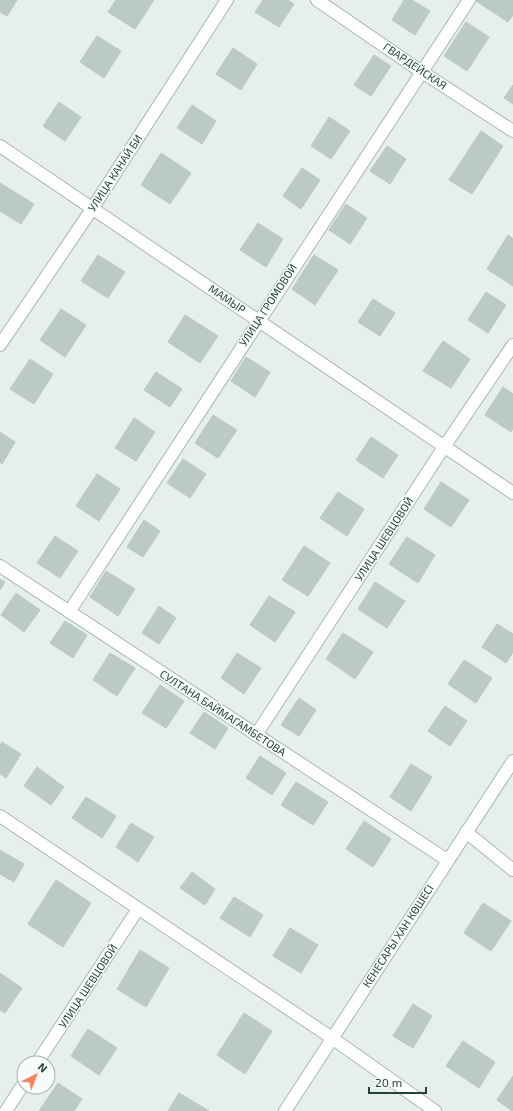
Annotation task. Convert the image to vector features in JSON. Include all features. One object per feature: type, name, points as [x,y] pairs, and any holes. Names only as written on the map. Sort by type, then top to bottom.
[{"type":"street","name":"УЛИЦА КАНАЙ БИ","points":[[0,345],[92,209],[227,0]]},
{"type":"street","name":"ГВАРДЕЙСКАЯ","points":[[317,0],[422,72],[513,131]]},
{"type":"street","name":"УЛИЦА ГРОМОВОЙ","points":[[70,612],[258,320],[469,0]]},
{"type":"street","name":"МАМЫР","points":[[0,146],[513,493]]},
{"type":"street","name":"УЛИЦА ШЕВЦОВОЙ","points":[[256,735],[444,447],[513,345]]},
{"type":"street","name":"СУЛТАНА БАЙМАГАМБЕТОВА","points":[[0,566],[447,860]]},
{"type":"street","name":"КЕНЕСАРЫ ХАН КӨШЕСІ","points":[[285,1111],[447,860],[513,761]]},
{"type":"street","points":[[0,816],[332,1038],[435,1111]]},
{"type":"street","points":[[466,832],[513,870]]},
{"type":"street","name":"УЛИЦА ШЕВЦОВОЙ","points":[[42,1055],[138,909]]},
{"type":"street","points":[[6,1111],[16,1095]]},
{"type":"building","points":[[0,0],[17,0],[7,16],[0,12]]},
{"type":"building","points":[[116,0],[154,0],[135,29],[108,12]]},
{"type":"building","points":[[263,0],[288,0],[294,4],[279,27],[255,12]]},
{"type":"building","points":[[404,0],[412,0],[430,11],[415,35],[392,20]]},
{"type":"building","points":[[513,0],[513,15],[508,22],[476,1]]},
{"type":"building","points":[[466,22],[489,37],[467,71],[444,56]]},
{"type":"building","points":[[97,36],[121,51],[104,78],[80,62]]},
{"type":"building","points":[[233,48],[257,64],[241,90],[216,74]]},
{"type":"building","points":[[374,55],[391,66],[371,96],[354,85]]},
{"type":"building","points":[[513,85],[513,104],[504,98]]},
{"type":"building","points":[[59,102],[81,117],[65,141],[43,126]]},
{"type":"building","points":[[192,105],[216,121],[202,144],[177,128]]},
{"type":"building","points":[[329,117],[350,131],[331,159],[311,146]]},
{"type":"building","points":[[481,131],[503,146],[472,194],[449,180]]},
{"type":"building","points":[[387,146],[406,159],[390,184],[370,171]]},
{"type":"building","points":[[161,153],[191,173],[170,204],[141,185]]},
{"type":"building","points":[[302,168],[320,180],[301,209],[283,196]]},
{"type":"building","points":[[0,183],[34,204],[21,224],[0,211]]},
{"type":"building","points":[[346,204],[367,218],[350,244],[329,230]]},
{"type":"building","points":[[258,223],[283,239],[266,267],[240,250]]},
{"type":"building","points":[[508,235],[513,239],[513,286],[487,269]]},
{"type":"building","points":[[98,255],[125,272],[108,298],[81,281]]},
{"type":"building","points":[[314,255],[338,270],[315,305],[292,289]]},
{"type":"building","points":[[486,292],[506,305],[488,333],[468,320]]},
{"type":"building","points":[[373,299],[395,313],[380,336],[358,322]]},
{"type":"building","points":[[61,309],[86,325],[65,357],[40,340]]},
{"type":"building","points":[[185,315],[218,336],[200,363],[168,342]]},
{"type":"building","points":[[443,341],[470,359],[451,388],[423,371]]},
{"type":"building","points":[[246,357],[270,372],[255,397],[231,381]]},
{"type":"building","points":[[30,359],[53,374],[34,404],[10,389]]},
{"type":"building","points":[[156,372],[182,389],[170,407],[144,390]]},
{"type":"building","points":[[503,387],[513,394],[513,428],[511,432],[485,415]]},
{"type":"building","points":[[213,415],[237,430],[218,458],[195,443]]},
{"type":"building","points":[[134,418],[155,432],[136,461],[115,448]]},
{"type":"building","points":[[0,432],[15,442],[2,464],[0,462]]},
{"type":"building","points":[[371,437],[398,455],[383,478],[356,460]]},
{"type":"building","points":[[183,459],[206,474],[190,498],[167,483]]},
{"type":"building","points":[[97,474],[120,489],[99,521],[76,506]]},
{"type":"building","points":[[441,482],[469,500],[451,527],[424,509]]},
{"type":"building","points":[[338,492],[364,509],[347,536],[320,518]]},
{"type":"building","points":[[144,520],[160,531],[143,557],[127,547]]},
{"type":"building","points":[[55,536],[78,551],[60,578],[37,563]]},
{"type":"building","points":[[407,537],[435,555],[418,583],[389,564]]},
{"type":"building","points":[[304,546],[330,563],[308,596],[282,580]]},
{"type":"building","points":[[106,571],[135,589],[118,616],[90,597]]},
{"type":"building","points":[[0,579],[5,582],[0,590]]},
{"type":"building","points":[[375,582],[405,601],[387,628],[358,609]]},
{"type":"building","points":[[16,593],[40,610],[24,632],[1,615]]},
{"type":"building","points":[[269,596],[295,612],[275,642],[250,625]]},
{"type":"building","points":[[159,606],[176,618],[159,644],[142,633]]},
{"type":"building","points":[[65,621],[87,635],[73,658],[50,643]]},
{"type":"building","points":[[497,624],[513,634],[513,652],[506,663],[482,647]]},
{"type":"building","points":[[343,633],[373,652],[355,679],[326,659]]},
{"type":"building","points":[[110,653],[135,668],[117,696],[93,680]]},
{"type":"building","points":[[237,653],[261,668],[244,694],[221,678]]},
{"type":"building","points":[[464,660],[492,678],[476,703],[448,684]]},
{"type":"building","points":[[160,685],[184,701],[166,728],[142,713]]},
{"type":"building","points":[[299,698],[316,710],[299,736],[281,725]]},
{"type":"building","points":[[445,706],[467,721],[450,746],[428,731]]},
{"type":"building","points":[[204,712],[228,728],[215,749],[190,733]]},
{"type":"building","points":[[2,742],[21,754],[6,778],[0,774],[0,745]]},
{"type":"building","points":[[260,756],[286,773],[272,795],[246,778]]},
{"type":"building","points":[[411,764],[432,777],[411,811],[390,797]]},
{"type":"building","points":[[37,767],[64,787],[51,805],[24,786]]},
{"type":"building","points":[[296,782],[328,802],[313,825],[281,805]]},
{"type":"building","points":[[86,797],[116,816],[102,838],[72,818]]},
{"type":"building","points":[[364,821],[391,839],[373,867],[346,849]]},
{"type":"building","points":[[131,823],[154,837],[138,862],[116,847]]},
{"type":"building","points":[[0,850],[24,864],[14,882],[0,874]]},
{"type":"building","points":[[192,872],[215,889],[205,905],[180,888]]},
{"type":"building","points":[[56,880],[91,903],[63,947],[28,924]]},
{"type":"building","points":[[234,897],[263,915],[250,937],[220,918]]},
{"type":"building","points":[[483,903],[511,921],[491,951],[464,933]]},
{"type":"building","points":[[290,928],[318,945],[301,973],[273,956]]},
{"type":"building","points":[[140,950],[169,968],[146,1007],[117,989]]},
{"type":"building","points":[[0,973],[22,988],[5,1013],[0,1010]]},
{"type":"building","points":[[413,1004],[432,1016],[413,1048],[393,1036]]},
{"type":"building","points":[[244,1013],[272,1031],[245,1074],[217,1055]]},
{"type":"building","points":[[88,1029],[117,1048],[99,1075],[71,1056]]},
{"type":"building","points":[[463,1041],[495,1062],[479,1088],[446,1066]]},
{"type":"building","points":[[513,1076],[513,1111],[512,1111],[497,1100]]},
{"type":"building","points":[[58,1083],[82,1099],[74,1111],[39,1111],[50,1095],[56,1095],[56,1086]]},
{"type":"building","points":[[179,1093],[209,1111],[168,1111]]}]
